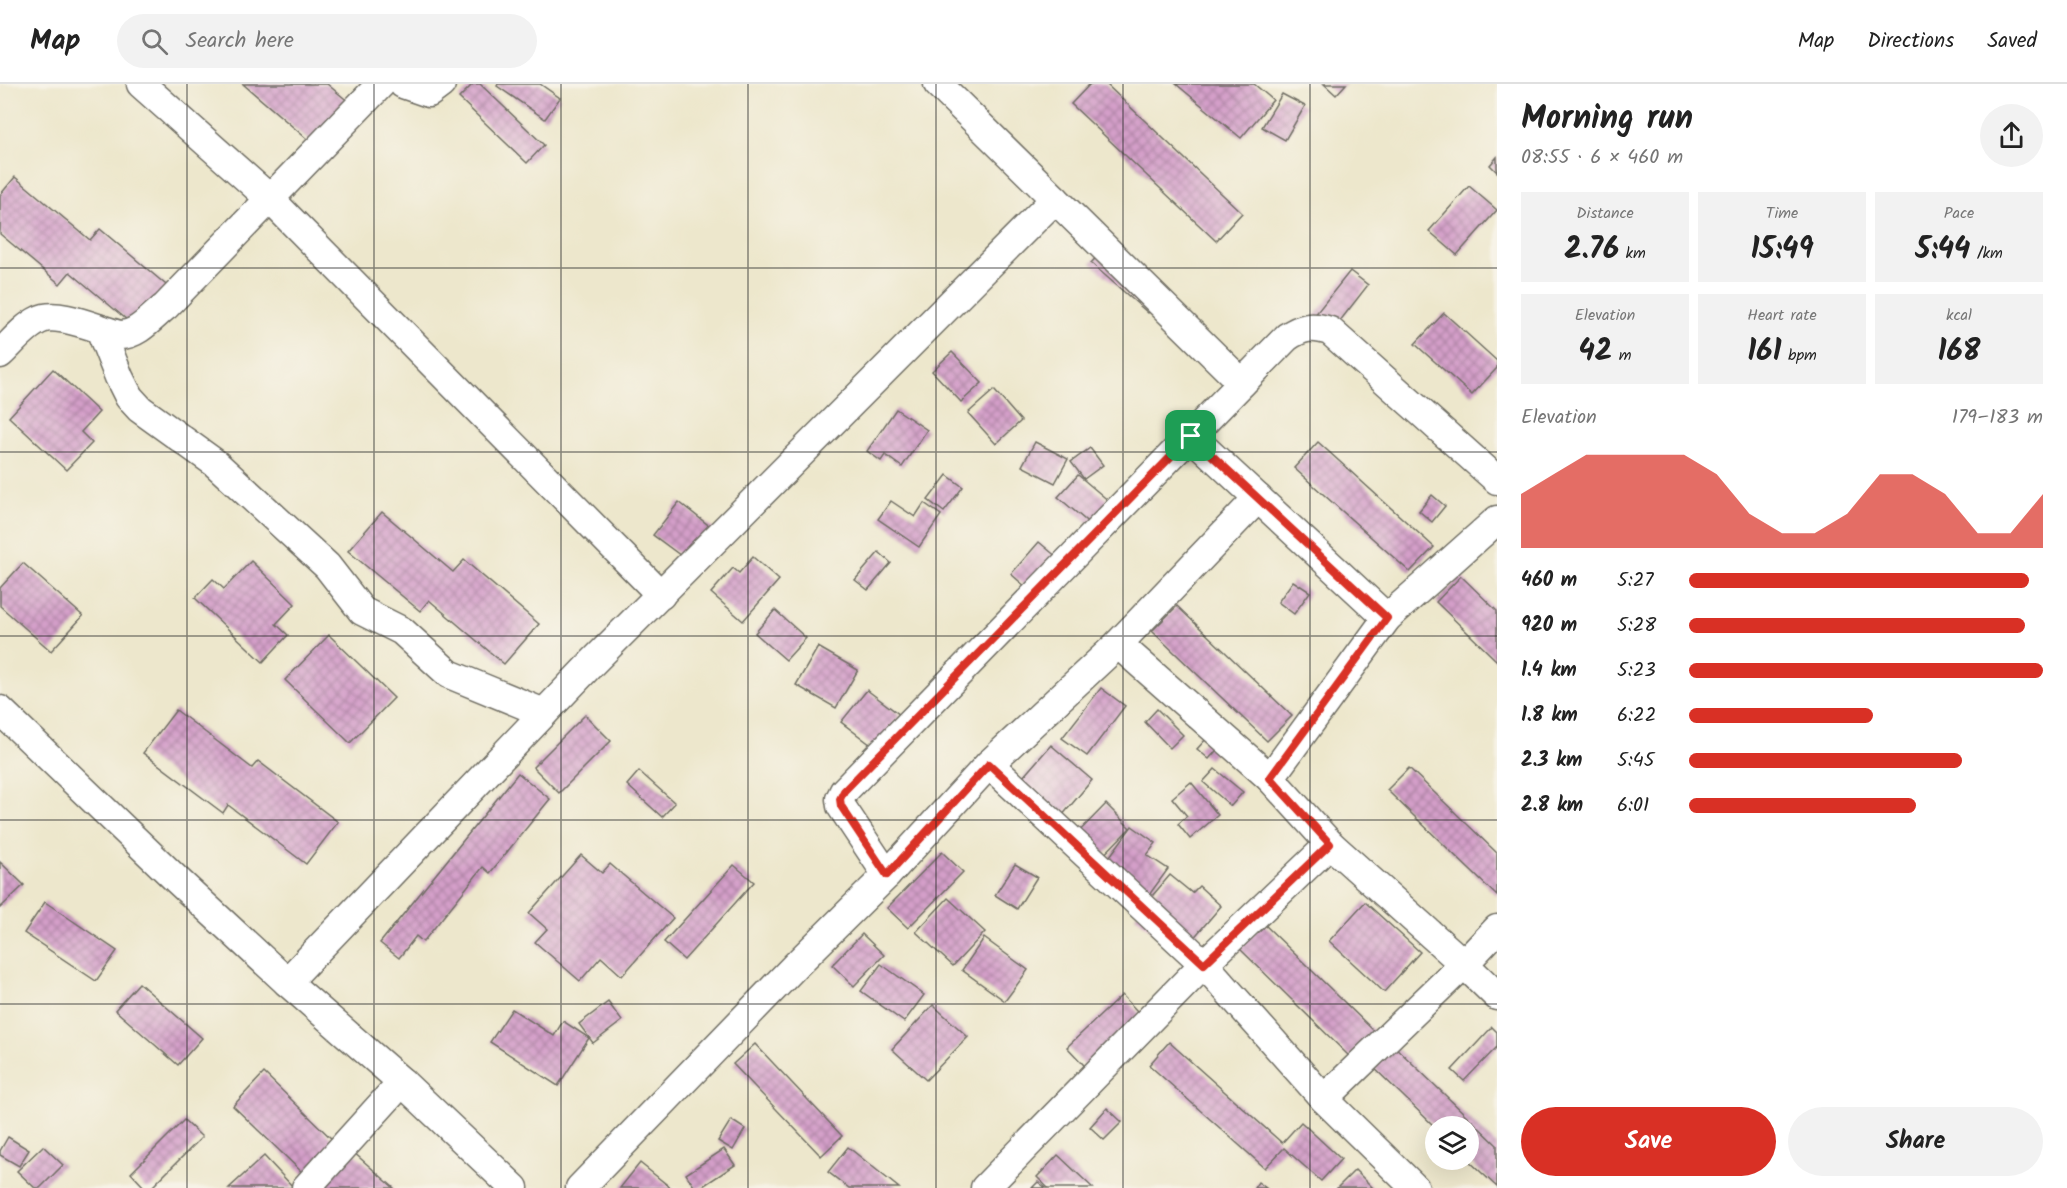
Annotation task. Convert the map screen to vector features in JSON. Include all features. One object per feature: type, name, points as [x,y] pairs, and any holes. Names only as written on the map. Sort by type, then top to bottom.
[{"type":"street","points":[[141,84],[269,198],[661,595]]},
{"type":"street","points":[[0,354],[32,324],[45,317],[64,318],[126,335],[138,329],[166,306],[381,84]]},
{"type":"street","points":[[403,84],[429,93],[441,84]]},
{"type":"street","points":[[938,84],[1242,383]]},
{"type":"street","points":[[287,982],[544,713],[1055,199]]},
{"type":"street","points":[[887,875],[841,806],[840,799],[844,791],[1242,383],[1287,338],[1299,330],[1311,327],[1330,332],[1497,480]]},
{"type":"street","points":[[100,329],[119,377],[129,397],[140,409],[215,462],[327,566],[362,611],[402,631],[449,674],[544,713]]},
{"type":"street","points":[[1191,436],[1387,618]]},
{"type":"street","points":[[580,1188],[796,965],[887,875],[989,764],[1118,644],[1258,498]]},
{"type":"street","points":[[1270,778],[1387,618],[1497,520]]},
{"type":"street","points":[[1118,644],[1270,778],[1330,844],[1497,996]]},
{"type":"street","points":[[0,710],[177,880],[287,982],[402,1082],[514,1188]]},
{"type":"street","points":[[989,764],[1204,964],[1324,1099],[1415,1188]]},
{"type":"street","points":[[997,1184],[1204,964],[1330,844]]},
{"type":"street","points":[[1324,1099],[1464,964],[1497,929]]},
{"type":"street","points":[[306,1188],[402,1082]]},
{"type":"building","points":[[243,84],[327,84],[350,103],[314,145]]},
{"type":"building","points":[[473,84],[480,84],[544,145],[527,163],[459,98]]},
{"type":"building","points":[[498,84],[540,84],[560,98],[545,119],[497,86]]},
{"type":"building","points":[[1090,84],[1106,84],[1242,213],[1216,241],[1071,104]]},
{"type":"building","points":[[1176,84],[1254,84],[1273,100],[1241,138]]},
{"type":"building","points":[[1324,84],[1346,84],[1336,95]]},
{"type":"building","points":[[1282,94],[1305,106],[1285,140],[1262,127]]},
{"type":"building","points":[[1497,157],[1497,172],[1490,165]]},
{"type":"building","points":[[15,177],[90,240],[100,229],[178,295],[145,335],[70,272],[60,284],[0,234],[0,195]]},
{"type":"building","points":[[1469,186],[1497,210],[1457,255],[1429,231]]},
{"type":"building","points":[[1103,250],[1160,299],[1148,313],[1091,263]]},
{"type":"building","points":[[1350,271],[1368,285],[1329,335],[1310,321]]},
{"type":"building","points":[[1444,313],[1497,361],[1497,368],[1472,395],[1415,344]]},
{"type":"building","points":[[952,352],[982,383],[961,402],[932,371]]},
{"type":"building","points":[[53,369],[99,412],[81,432],[92,443],[66,470],[9,417]]},
{"type":"building","points":[[994,390],[1021,421],[996,444],[968,413]]},
{"type":"building","points":[[896,409],[927,430],[902,467],[885,455],[881,461],[867,451]]},
{"type":"building","points":[[1035,442],[1068,459],[1055,483],[1022,466]]},
{"type":"building","points":[[1318,442],[1434,547],[1410,572],[1294,468]]},
{"type":"building","points":[[1090,448],[1103,465],[1084,479],[1071,462]]},
{"type":"building","points":[[947,475],[963,487],[944,512],[928,500]]},
{"type":"building","points":[[1078,475],[1110,502],[1091,525],[1058,497]]},
{"type":"building","points":[[1432,495],[1445,506],[1432,522],[1419,511]]},
{"type":"building","points":[[891,501],[915,517],[924,503],[941,515],[919,547],[878,519]]},
{"type":"building","points":[[679,502],[717,532],[692,564],[653,535]]},
{"type":"building","points":[[382,512],[453,572],[464,560],[539,624],[504,664],[429,600],[420,611],[348,551]]},
{"type":"building","points":[[1039,542],[1064,563],[1035,595],[1011,574]]},
{"type":"building","points":[[879,552],[891,563],[868,590],[855,580]]},
{"type":"building","points":[[753,557],[779,580],[743,621],[711,593],[733,568],[739,573]]},
{"type":"building","points":[[251,561],[295,604],[276,624],[288,635],[263,662],[195,598],[213,579],[224,589]]},
{"type":"building","points":[[23,563],[83,616],[51,651],[0,606],[0,588]]},
{"type":"building","points":[[1461,576],[1497,611],[1497,661],[1436,602]]},
{"type":"building","points":[[1293,581],[1310,592],[1294,614],[1278,602]]},
{"type":"building","points":[[1177,606],[1292,716],[1267,741],[1152,631]]},
{"type":"building","points":[[775,610],[806,638],[786,660],[755,633]]},
{"type":"building","points":[[329,635],[394,698],[350,743],[285,680]]},
{"type":"building","points":[[818,647],[858,670],[836,708],[796,685]]},
{"type":"building","points":[[1101,688],[1125,706],[1087,756],[1062,738]]},
{"type":"building","points":[[867,690],[900,715],[875,748],[841,722]]},
{"type":"building","points":[[1157,709],[1183,735],[1170,748],[1145,722]]},
{"type":"building","points":[[176,710],[252,768],[258,761],[338,822],[306,864],[228,805],[223,813],[143,753]]},
{"type":"building","points":[[585,715],[611,741],[559,793],[533,767]]},
{"type":"building","points":[[1217,727],[1228,737],[1209,759],[1197,749]]},
{"type":"building","points":[[1051,745],[1092,780],[1051,829],[1009,793]]},
{"type":"building","points":[[1409,768],[1497,853],[1497,896],[1387,790]]},
{"type":"building","points":[[1215,769],[1243,792],[1231,806],[1203,782]]},
{"type":"building","points":[[639,771],[675,803],[662,817],[627,785]]},
{"type":"building","points":[[518,773],[550,799],[490,873],[483,867],[423,942],[416,936],[399,958],[380,943]]},
{"type":"building","points":[[1191,782],[1218,815],[1190,839],[1178,824],[1187,816],[1172,798]]},
{"type":"building","points":[[1106,804],[1130,828],[1093,866],[1069,842]]},
{"type":"building","points":[[1132,826],[1156,843],[1147,855],[1168,869],[1138,910],[1094,878]]},
{"type":"building","points":[[942,852],[963,872],[908,928],[887,908]]},
{"type":"building","points":[[581,855],[602,873],[610,864],[673,918],[622,976],[601,957],[580,981],[535,942],[547,929],[529,913]]},
{"type":"building","points":[[0,862],[24,885],[0,908]]},
{"type":"building","points":[[1015,864],[1037,877],[1017,909],[995,895]]},
{"type":"building","points":[[734,865],[754,882],[684,960],[664,942]]},
{"type":"building","points":[[1170,875],[1192,893],[1199,886],[1221,906],[1180,954],[1135,916]]},
{"type":"building","points":[[948,898],[985,932],[953,966],[916,932]]},
{"type":"building","points":[[45,902],[117,951],[96,981],[24,933]]},
{"type":"building","points":[[1365,902],[1420,952],[1384,992],[1329,941]]},
{"type":"building","points":[[1263,923],[1375,1032],[1350,1057],[1239,948]]},
{"type":"building","points":[[862,934],[884,955],[854,986],[832,965]]},
{"type":"building","points":[[984,938],[1028,970],[1005,1001],[962,970]]},
{"type":"building","points":[[881,964],[924,995],[904,1022],[861,991]]},
{"type":"building","points":[[139,983],[202,1038],[178,1065],[115,1010]]},
{"type":"building","points":[[1122,995],[1153,1028],[1098,1080],[1067,1047]]},
{"type":"building","points":[[608,1002],[622,1021],[593,1043],[579,1024]]},
{"type":"building","points":[[933,1005],[968,1037],[926,1080],[892,1049]]},
{"type":"building","points":[[512,1009],[554,1036],[563,1021],[589,1038],[558,1086],[490,1042]]},
{"type":"building","points":[[1492,1027],[1497,1032],[1497,1047],[1464,1081],[1452,1070]]},
{"type":"building","points":[[1389,1041],[1467,1116],[1425,1117],[1368,1062]]},
{"type":"building","points":[[1169,1042],[1282,1143],[1301,1122],[1341,1159],[1321,1181],[1284,1148],[1265,1168],[1149,1065]]},
{"type":"building","points":[[755,1044],[842,1136],[821,1156],[733,1064]]},
{"type":"building","points":[[264,1073],[337,1144],[306,1176],[233,1106]]},
{"type":"building","points":[[1107,1108],[1122,1122],[1104,1140],[1090,1127]]},
{"type":"building","points":[[184,1120],[202,1137],[151,1188],[145,1188],[131,1173]]},
{"type":"building","points":[[731,1120],[745,1129],[733,1150],[718,1141]]},
{"type":"building","points":[[1479,1128],[1497,1145],[1497,1187],[1479,1170]]},
{"type":"building","points":[[8,1137],[29,1150],[19,1166],[0,1155]]},
{"type":"building","points":[[43,1146],[63,1165],[40,1188],[35,1188],[17,1171]]},
{"type":"building","points":[[848,1147],[899,1188],[849,1188],[828,1172]]},
{"type":"building","points":[[724,1149],[735,1165],[700,1188],[695,1188],[686,1174]]},
{"type":"building","points":[[352,1151],[394,1188],[319,1188]]},
{"type":"building","points":[[1058,1155],[1093,1188],[1048,1188],[1037,1177]]},
{"type":"building","points":[[264,1156],[294,1188],[229,1188]]},
{"type":"building","points":[[640,1163],[671,1188],[620,1188]]},
{"type":"building","points":[[1355,1170],[1373,1188],[1337,1188]]},
{"type":"building","points":[[1038,1182],[1046,1188],[1032,1188]]},
{"type":"building","points":[[1258,1182],[1266,1188],[1254,1188]]},
{"type":"route","points":[[1191,436],[1387,618],[1270,778],[1330,844],[1204,964],[989,764],[887,875],[841,806],[840,799],[844,791],[1191,436]]}]
